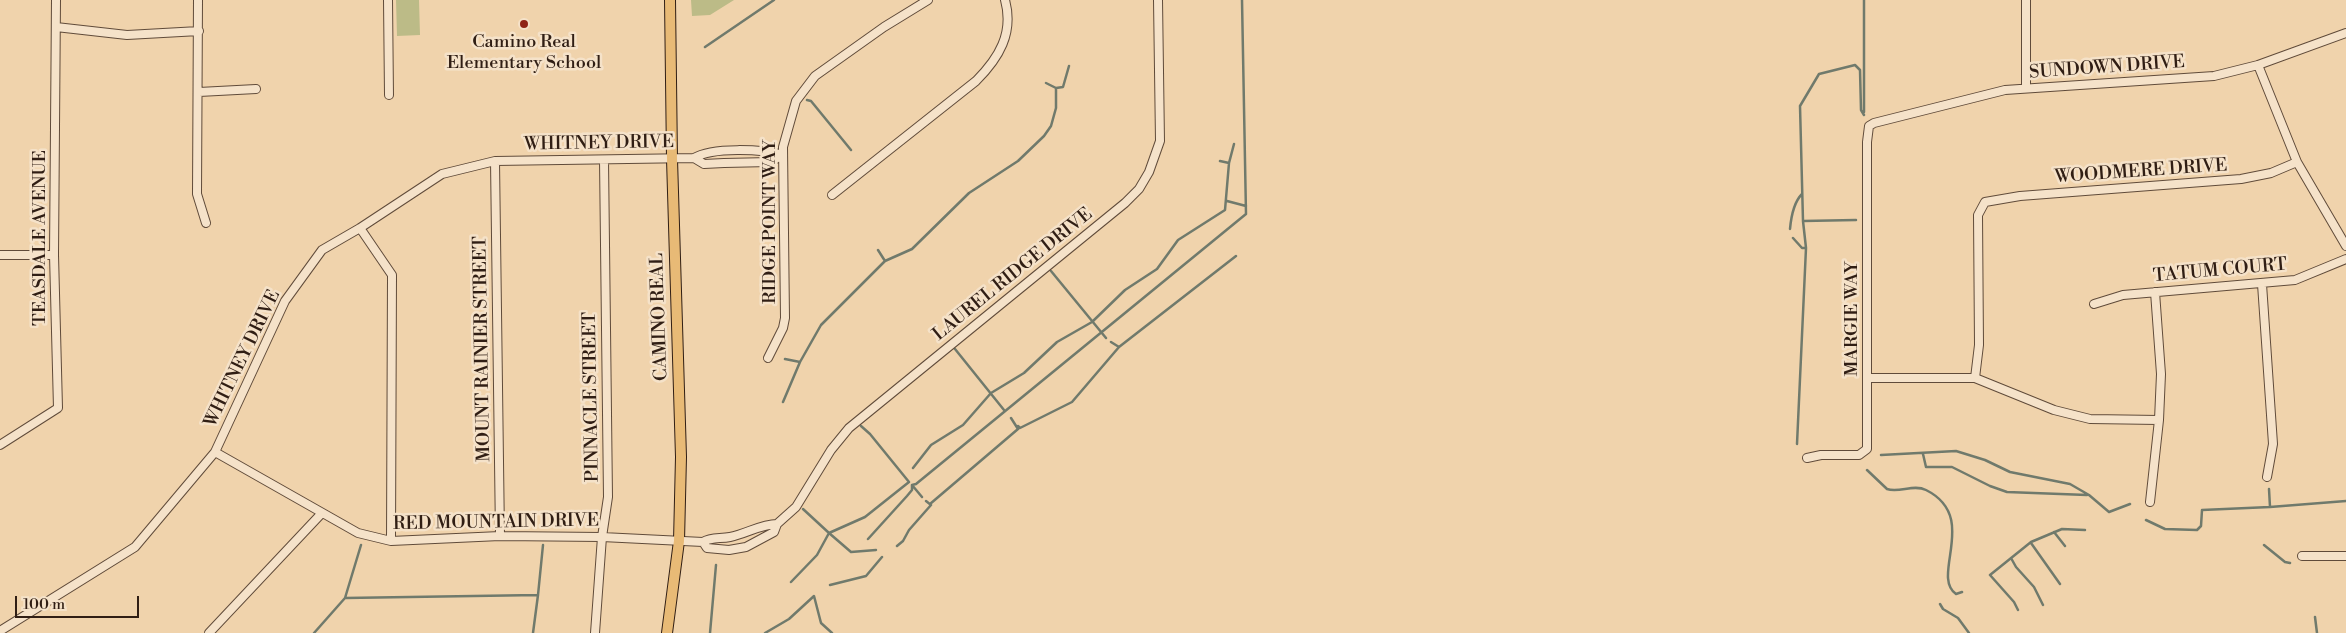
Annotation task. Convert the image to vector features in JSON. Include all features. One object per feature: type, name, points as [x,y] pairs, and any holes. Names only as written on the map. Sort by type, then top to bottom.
[{"type":"main road","name":"CAMINO REAL","points":[[668,633],[679,541],[681,457],[672,159],[670,0]]},
{"type":"street","name":"TEASDALE AVENUE","points":[[0,445],[58,408],[54,255],[56,0]]},
{"type":"street","points":[[198,0],[197,194],[206,223]]},
{"type":"street","points":[[388,0],[389,94]]},
{"type":"street","name":"RIDGE POINT WAY","points":[[768,358],[783,328],[786,304],[783,155],[785,136],[796,101],[815,76],[884,27],[928,0]]},
{"type":"street","points":[[832,195],[976,80],[997,58],[1006,38],[1008,14],[1006,0]]},
{"type":"street","name":"LAUREL RIDGE DRIVE","points":[[703,542],[707,548],[712,549],[738,549],[754,544],[774,532],[777,524],[796,507],[831,450],[849,428],[1125,203],[1139,189],[1160,141],[1158,0]]},
{"type":"street","points":[[2026,0],[2026,88]]},
{"type":"street","points":[[56,27],[127,35],[199,31]]},
{"type":"street","name":"SUNDOWN DRIVE","points":[[1869,126],[1992,92],[2026,88],[2214,76],[2258,65],[2346,33]]},
{"type":"street","points":[[2258,65],[2297,162],[2346,246]]},
{"type":"street","points":[[199,92],[256,89]]},
{"type":"street","name":"MARGIE WAY","points":[[1807,458],[1821,454],[1859,455],[1867,449],[1867,142],[1869,126]]},
{"type":"street","name":"WHITNEY DRIVE","points":[[0,631],[135,547],[216,452],[285,300],[322,250],[360,228],[442,174],[496,161],[672,159],[694,158],[703,152],[770,152],[783,155]]},
{"type":"street","points":[[724,152],[724,164]]},
{"type":"street","name":"WHITNEY DRIVE","points":[[694,158],[704,164],[724,164],[770,162],[783,155]]},
{"type":"street","name":"PINNACLE STREET","points":[[595,633],[602,537],[608,497],[604,160]]},
{"type":"street","name":"MOUNT RAINIER STREET","points":[[496,161],[500,536]]},
{"type":"street","name":"WOODMERE DRIVE","points":[[1974,378],[1979,345],[1978,215],[1985,202],[2020,196],[2241,179],[2271,173],[2297,162]]},
{"type":"street","points":[[360,228],[392,275],[391,542]]},
{"type":"street","points":[[0,255],[54,255]]},
{"type":"street","name":"TATUM COURT","points":[[2094,304],[2123,295],[2262,284],[2305,278],[2346,258]]},
{"type":"street","points":[[2262,284],[2273,444],[2267,477]]},
{"type":"street","points":[[2150,502],[2159,420],[2161,374],[2155,292]]},
{"type":"street","points":[[1868,378],[1974,378],[2054,410],[2090,419],[2159,420]]},
{"type":"street","name":"RED MOUNTAIN DRIVE","points":[[216,452],[358,534],[391,542],[500,536],[602,537],[679,541]]},
{"type":"street","points":[[209,633],[321,514]]},
{"type":"street","name":"LAUREL RIDGE DRIVE","points":[[679,541],[703,542],[708,538],[730,537],[747,533],[768,524],[777,524]]},
{"type":"street","points":[[747,533],[754,544]]},
{"type":"street","points":[[2302,556],[2346,556]]},
{"type":"shaded area","points":[[396,0],[419,0],[420,35],[397,36]]},
{"type":"shaded area","points":[[691,0],[734,0],[710,15],[692,16]]},
{"type":"waterway","points":[[705,47],[774,0]]},
{"type":"waterway","points":[[922,497],[912,485],[916,484],[1246,214],[1242,0]]},
{"type":"waterway","points":[[1864,0],[1864,112]]},
{"type":"waterway","points":[[1856,220],[1803,221],[1800,106],[1819,74],[1855,65],[1860,70],[1861,110],[1864,115]]},
{"type":"waterway","points":[[800,362],[821,325],[885,261],[912,249],[969,193],[1018,161],[1044,136],[1051,126],[1056,108],[1056,88],[1063,87],[1069,66]]},
{"type":"waterway","points":[[1046,83],[1056,88]]},
{"type":"waterway","points":[[807,100],[811,101],[851,150]]},
{"type":"waterway","points":[[913,468],[931,445],[963,425],[991,393],[1024,373],[1057,342],[1092,322],[1125,290],[1157,269],[1178,240],[1225,210],[1229,163],[1234,144]]},
{"type":"waterway","points":[[1220,161],[1229,163]]},
{"type":"waterway","points":[[1790,229],[1795,206],[1802,194]]},
{"type":"waterway","points":[[1227,201],[1246,206]]},
{"type":"waterway","points":[[1797,444],[1806,248],[1803,221]]},
{"type":"waterway","points":[[1793,238],[1802,248],[1806,248]]},
{"type":"waterway","points":[[878,250],[885,261]]},
{"type":"waterway","points":[[1018,426],[1020,428],[1072,402],[1119,347],[1236,256]]},
{"type":"waterway","points":[[1051,271],[1106,338]]},
{"type":"waterway","points":[[1111,342],[1119,347]]},
{"type":"waterway","points":[[955,349],[1004,410]]},
{"type":"waterway","points":[[783,402],[800,362],[785,359]]},
{"type":"waterway","points":[[930,504],[1018,429],[1011,418]]},
{"type":"waterway","points":[[861,426],[870,434],[909,482],[865,517],[829,533],[851,552],[876,550]]},
{"type":"waterway","points":[[1881,455],[1956,451],[1985,460],[2010,472],[2070,484],[2089,495],[2109,512],[2130,504]]},
{"type":"waterway","points":[[1923,454],[1926,467],[1952,467],[1990,486],[2007,492],[2087,495]]},
{"type":"waterway","points":[[1867,470],[1887,489],[1921,488],[1942,501],[1950,515],[1952,530],[1948,574],[1949,585],[1956,594],[1962,592]]},
{"type":"waterway","points":[[868,539],[912,490],[912,485]]},
{"type":"waterway","points":[[2146,520],[2165,529],[2197,530],[2201,526],[2202,510],[2270,507],[2269,489]]},
{"type":"waterway","points":[[897,546],[931,505],[926,501]]},
{"type":"waterway","points":[[2270,507],[2346,501]]},
{"type":"waterway","points":[[791,582],[817,555],[829,533],[803,509]]},
{"type":"waterway","points":[[2018,610],[2014,602],[1990,575],[2031,542],[2062,529],[2085,530]]},
{"type":"waterway","points":[[2054,532],[2065,546]]},
{"type":"waterway","points":[[2031,543],[2060,584]]},
{"type":"waterway","points":[[314,633],[345,598],[361,545]]},
{"type":"waterway","points":[[345,598],[538,595],[543,545]]},
{"type":"waterway","points":[[2264,545],[2285,562],[2290,563]]},
{"type":"waterway","points":[[830,585],[866,576],[882,557]]},
{"type":"waterway","points":[[2011,558],[2016,567],[2034,587],[2043,605]]},
{"type":"waterway","points":[[710,633],[716,565]]},
{"type":"waterway","points":[[533,633],[538,595]]},
{"type":"waterway","points":[[765,633],[789,619],[814,596],[821,623],[832,633]]},
{"type":"waterway","points":[[1940,604],[1943,609],[1958,618],[1969,633]]},
{"type":"waterway","points":[[2315,617],[2317,633]]},
{"type":"place","name":"Camino Real Elementary School","points":[[524,24]]}]
